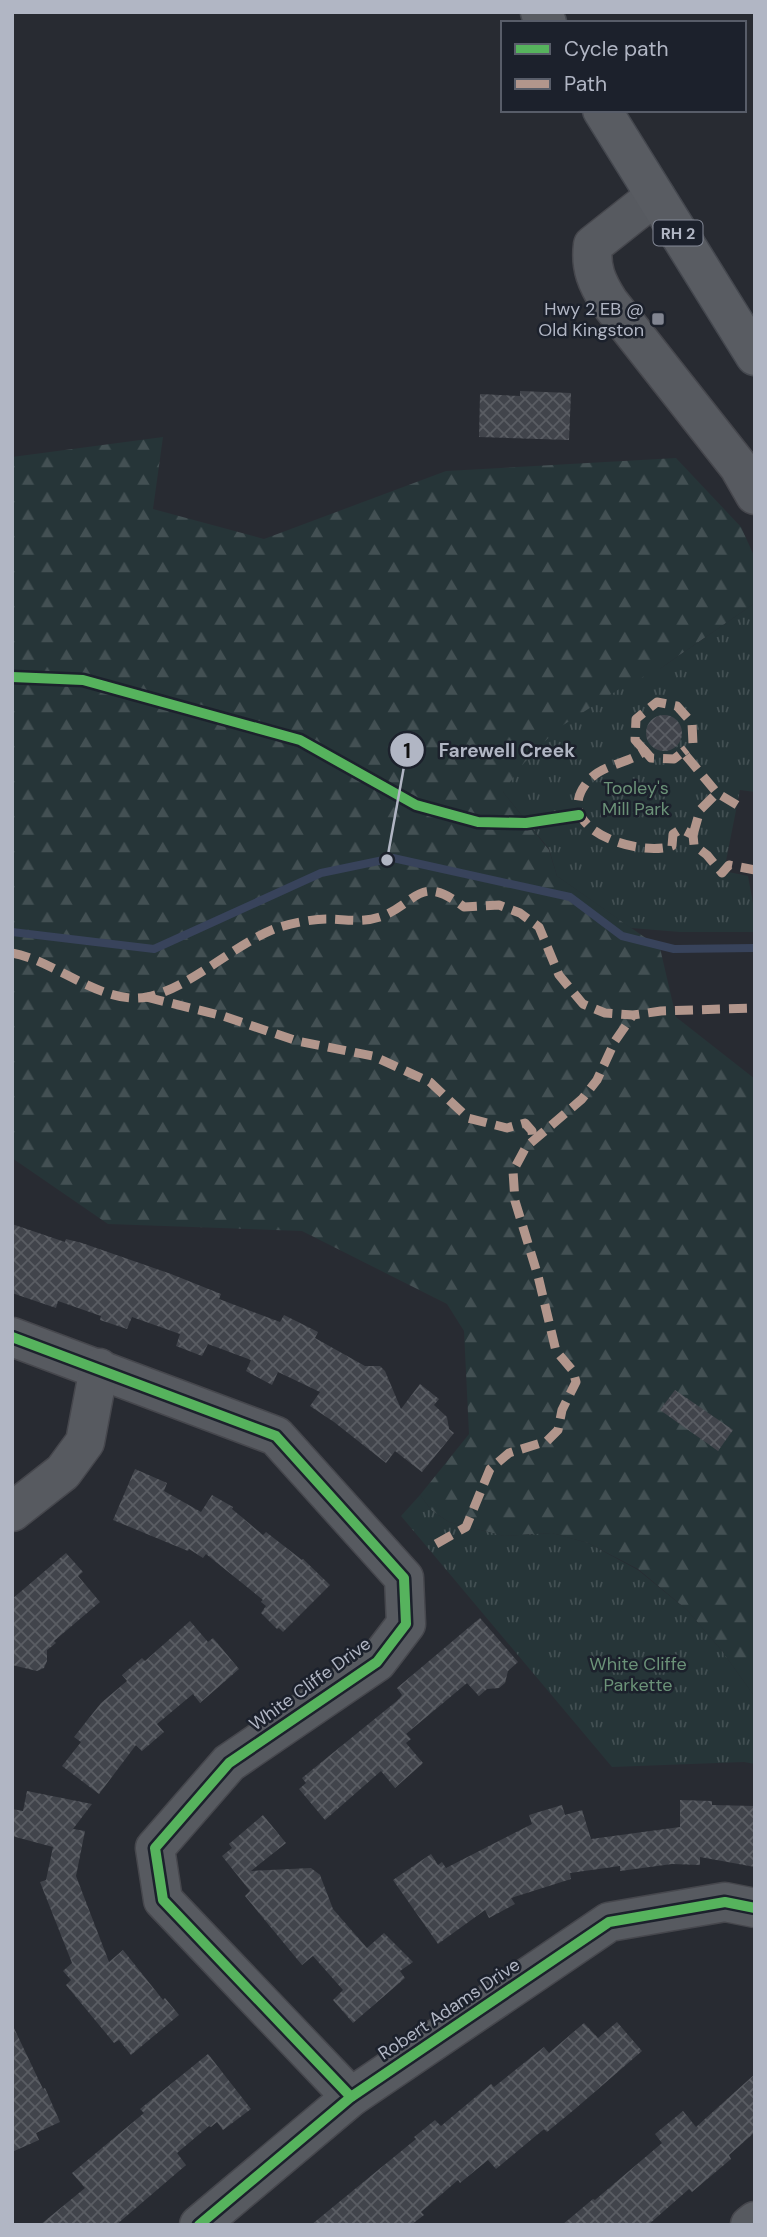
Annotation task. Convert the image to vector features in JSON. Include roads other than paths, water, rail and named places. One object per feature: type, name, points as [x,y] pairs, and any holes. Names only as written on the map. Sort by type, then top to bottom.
[{"type":"main road","name":"RH 2","points":[[602,112],[755,356]]},
{"type":"street","points":[[655,196],[593,245],[591,259],[595,280],[609,302],[739,467],[755,495]]},
{"type":"street","name":"White Cliffe Drive","points":[[12,1337],[276,1436],[404,1578],[406,1625],[377,1662],[229,1763],[155,1848],[163,1900],[351,2096]]},
{"type":"street","points":[[12,1512],[63,1472],[85,1442],[99,1368]]},
{"type":"street","name":"Robert Adams Drive","points":[[199,2225],[351,2096],[609,1922],[725,1902],[755,1908]]},
{"type":"street","points":[[750,2225],[755,2221]]},
{"type":"waterway","points":[[12,932],[154,949],[321,873],[393,858],[570,897],[622,936],[674,949],[755,948]]},
{"type":"place","name":"Hwy 2 EB @ Old Kingston","points":[[658,319]]},
{"type":"place","name":"Farewell Creek","points":[[387,860]]},
{"type":"park label","name":"Tooley's Mill Park","points":[[636,798]]},
{"type":"park label","name":"White Cliffe Parkette","points":[[638,1674]]}]
